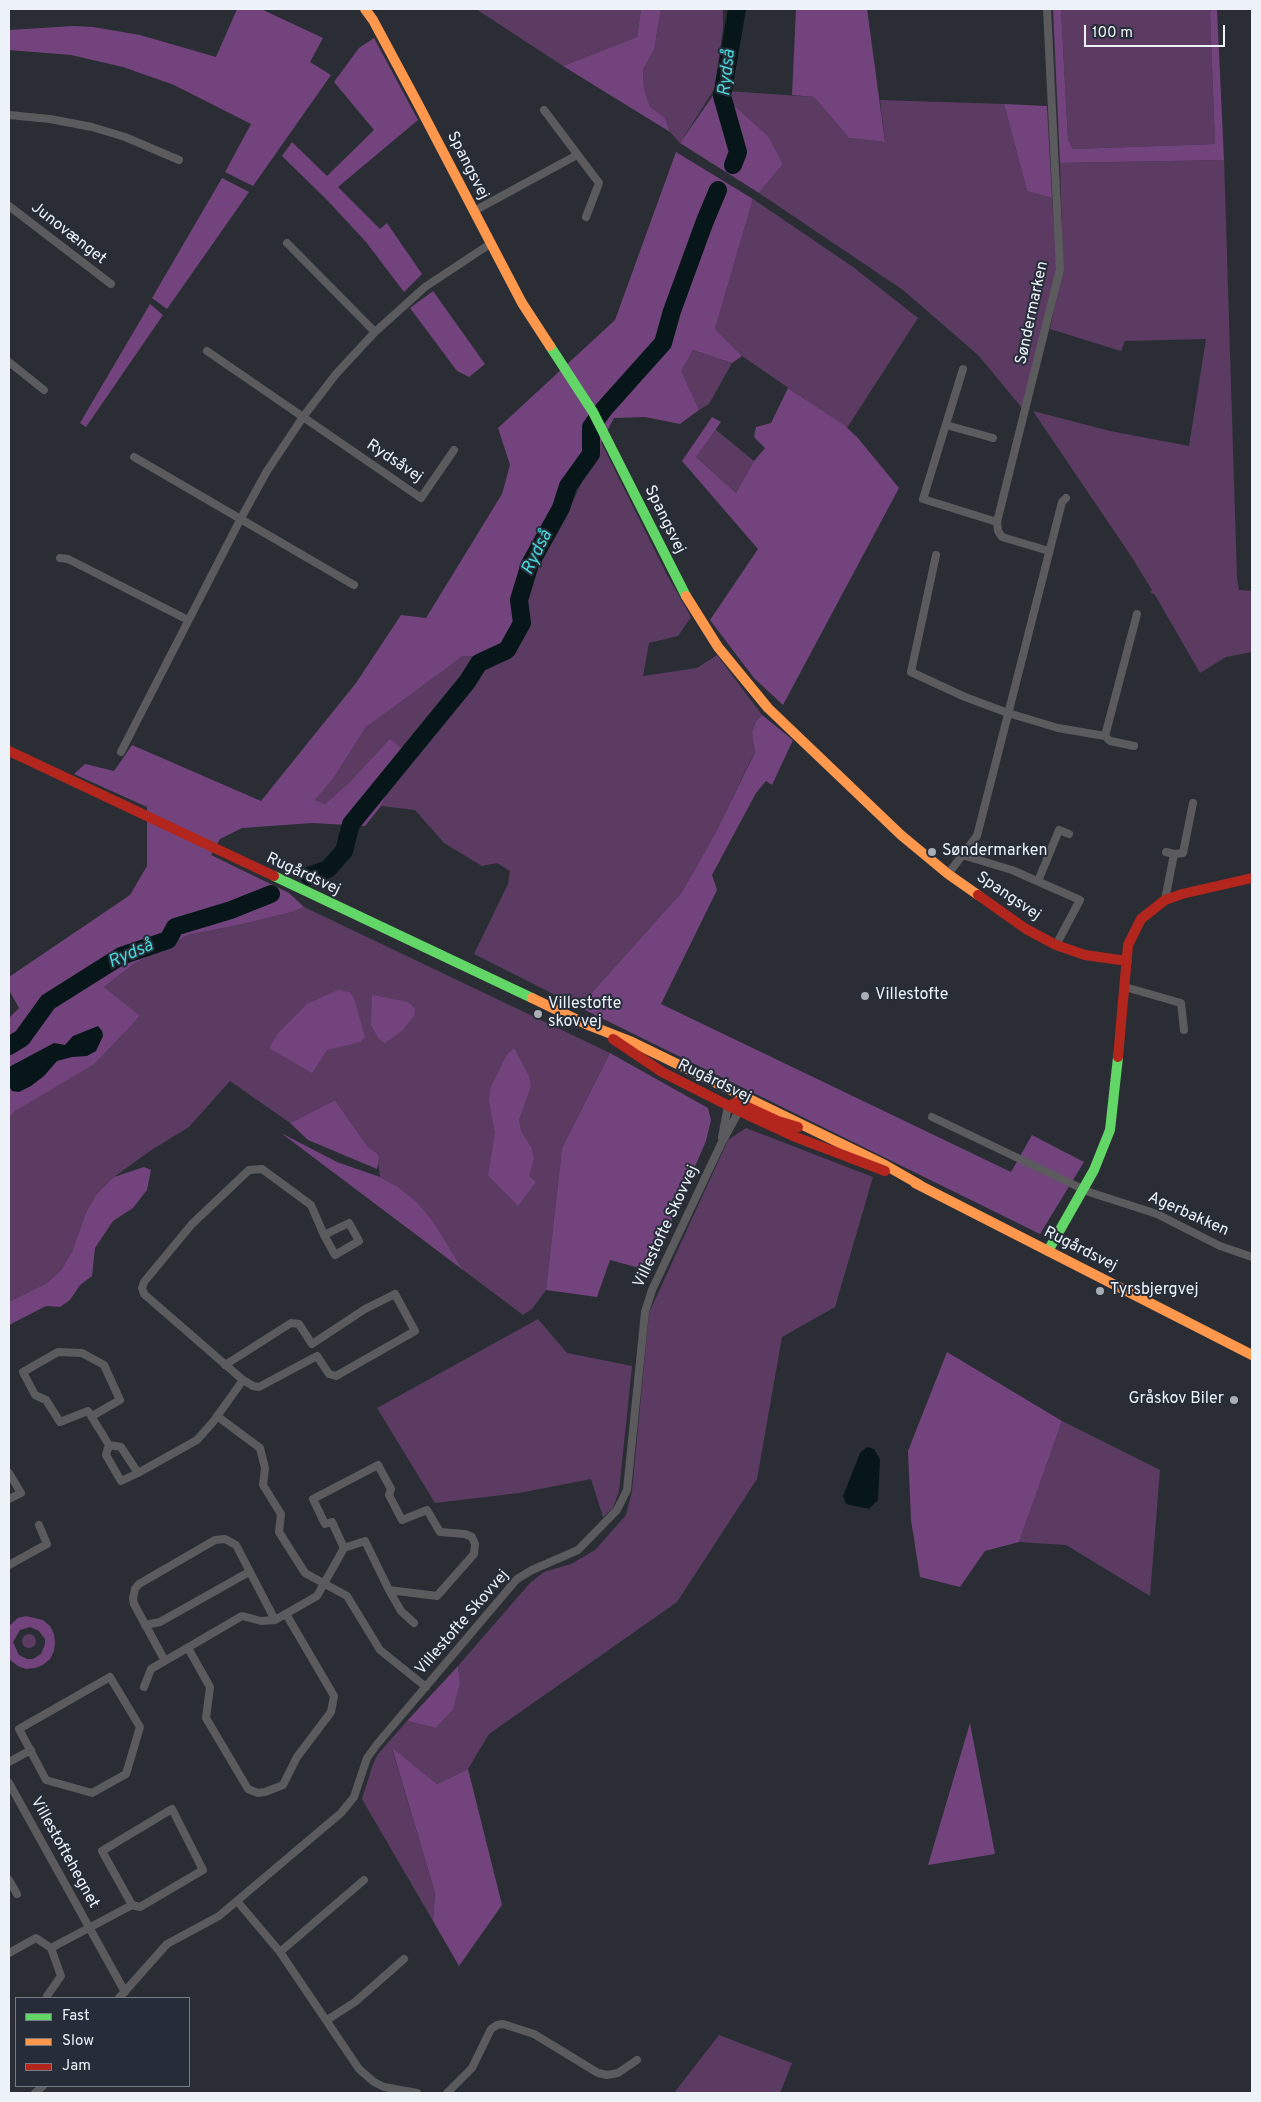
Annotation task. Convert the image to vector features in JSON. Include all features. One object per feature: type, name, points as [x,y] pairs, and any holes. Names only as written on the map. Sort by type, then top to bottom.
[{"type":"main road","name":"Spangsvej","points":[[365,9],[373,20],[417,102],[522,304],[593,412],[671,569],[693,609],[729,661],[768,708],[901,835],[948,874],[1026,929],[1056,945],[1085,955],[1127,961]]},
{"type":"main road","name":"Rugårdsvej","points":[[9,752],[586,1024],[632,1042],[735,1092],[743,1104],[793,1136],[920,1185]]},
{"type":"main road","points":[[1048,1251],[1104,1150],[1112,1122],[1128,945],[1133,932],[1141,919],[1152,908],[1165,900],[1182,894],[1252,878]]},
{"type":"main road","name":"Rugårdsvej","points":[[586,1024],[662,1072],[728,1106]]},
{"type":"main road","points":[[728,1106],[735,1092]]},
{"type":"main road","points":[[728,1106],[737,1102],[743,1104]]},
{"type":"main road","name":"Rugårdsvej","points":[[743,1104],[778,1121],[812,1128],[1252,1355]]},
{"type":"street","name":"Søndermarken","points":[[997,522],[1060,269],[1047,9]]},
{"type":"street","points":[[544,110],[598,183],[586,217]]},
{"type":"street","points":[[9,115],[50,119],[92,127],[125,137],[178,160]]},
{"type":"street","points":[[474,212],[578,155]]},
{"type":"street","name":"Junovænget","points":[[9,206],[111,284]]},
{"type":"street","points":[[287,244],[375,332]]},
{"type":"street","points":[[121,752],[240,520],[268,471],[304,417],[336,374],[375,332],[425,287],[490,244]]},
{"type":"street","name":"Rydsåvej","points":[[207,351],[421,498],[454,450]]},
{"type":"street","points":[[9,362],[44,390]]},
{"type":"street","points":[[963,369],[923,499],[997,522],[998,531],[1002,537],[1049,551]]},
{"type":"street","points":[[946,426],[993,438]]},
{"type":"street","points":[[134,456],[240,520],[354,585]]},
{"type":"street","points":[[948,874],[977,836],[1049,551],[1062,502],[1066,498]]},
{"type":"street","points":[[936,555],[911,672],[965,697],[1008,713],[1058,728],[1105,736],[1110,741],[1134,746]]},
{"type":"street","points":[[60,558],[68,559],[188,620]]},
{"type":"street","points":[[1105,736],[1137,614]]},
{"type":"street","points":[[1165,900],[1170,853],[1183,853],[1192,803]]},
{"type":"street","name":"Spangsvej","points":[[1038,881],[1059,830],[1069,834]]},
{"type":"street","name":"Spangsvej","points":[[962,855],[1012,870],[1080,900],[1056,945]]},
{"type":"street","points":[[1124,987],[1181,1003],[1184,1030]]},
{"type":"street","name":"Villestofte Skovvej","points":[[120,1997],[167,1944],[219,1916],[341,1814],[354,1797],[367,1758],[517,1579],[532,1570],[578,1550],[618,1510],[627,1490],[645,1312],[652,1290],[721,1144],[743,1104]]},
{"type":"street","name":"Villestofte Skovvej","points":[[721,1144],[728,1106]]},
{"type":"street","points":[[932,1117],[1084,1189]]},
{"type":"street","points":[[225,1365],[291,1323],[300,1324],[312,1344],[365,1310],[395,1294],[415,1331],[336,1376],[330,1374],[317,1356],[259,1387],[243,1380],[225,1365],[144,1294],[142,1288],[144,1282],[192,1224],[237,1180],[249,1170],[255,1168],[262,1168],[311,1205],[324,1235],[334,1255],[359,1241],[349,1223],[324,1235]]},
{"type":"street","name":"Agerbakken","points":[[1084,1189],[1157,1214],[1220,1246],[1252,1257]]},
{"type":"street","points":[[92,1416],[120,1400],[104,1365],[82,1353],[58,1352],[23,1372],[35,1395],[46,1400],[60,1422],[88,1411],[109,1445],[106,1455],[121,1482],[197,1440],[243,1380]]},
{"type":"street","points":[[217,1416],[260,1448],[265,1468],[263,1485],[281,1514],[279,1532],[304,1573],[347,1596],[380,1650],[426,1687]]},
{"type":"street","points":[[109,1445],[121,1447],[138,1473]]},
{"type":"street","points":[[344,1548],[332,1522],[325,1524],[313,1499],[378,1465],[391,1489],[389,1495],[402,1520],[427,1510],[440,1532],[465,1534],[472,1537],[476,1544],[474,1554],[437,1596],[389,1590]]},
{"type":"street","points":[[9,1473],[21,1493],[9,1499]]},
{"type":"street","points":[[9,1565],[47,1544],[38,1525]]},
{"type":"street","points":[[165,1661],[134,1604],[135,1589],[139,1584],[215,1540],[225,1539],[236,1545],[275,1620]]},
{"type":"street","points":[[144,1687],[151,1669],[242,1616],[261,1621],[275,1620],[317,1596],[344,1548],[365,1541],[401,1611],[414,1623]]},
{"type":"street","points":[[145,1625],[160,1622],[249,1572]]},
{"type":"street","points":[[188,1648],[210,1687],[206,1718],[248,1789],[258,1793],[265,1792],[283,1785],[298,1757],[332,1712],[334,1696],[286,1614]]},
{"type":"street","name":"Villestoftehegnet","points":[[110,1677],[140,1727],[126,1774],[92,1793],[46,1780],[31,1750],[19,1729],[110,1677]]},
{"type":"street","points":[[9,1762],[31,1750]]},
{"type":"street","name":"Villestoftehegnet","points":[[9,1783],[11,1794],[90,1928],[125,1992]]},
{"type":"street","name":"Villestoftehegnet","points":[[51,1948],[132,1905],[140,1907],[203,1870],[172,1809],[102,1851],[132,1905]]},
{"type":"street","points":[[9,1880],[17,1894]]},
{"type":"street","points":[[280,1952],[364,1880]]},
{"type":"street","points":[[237,1901],[280,1952],[359,2069],[383,2090],[417,2093]]},
{"type":"street","points":[[9,1953],[36,1938],[51,1948],[61,1976],[47,1996]]},
{"type":"street","points":[[327,2020],[355,2002],[404,1959]]},
{"type":"street","points":[[447,2093],[472,2068],[491,2029],[503,2024],[534,2034],[598,2073],[607,2075],[618,2073],[637,2060]]},
{"type":"shaded area","points":[[237,9],[261,9],[323,38],[310,62],[331,75],[253,186],[225,172],[251,124],[174,85],[123,67],[71,55],[9,50],[9,30],[73,26],[93,27],[140,35],[216,57]]},
{"type":"shaded area","points":[[476,9],[641,9],[637,37],[563,66]]},
{"type":"shaded area","points":[[641,9],[661,9],[654,50],[643,70],[644,89],[650,107],[665,118],[670,132],[563,66],[637,37]]},
{"type":"shaded area","points":[[661,9],[723,9],[723,28],[715,88],[680,143],[670,132],[665,118],[650,108],[644,89],[643,70],[654,50]]},
{"type":"shaded area","points":[[796,9],[867,9],[885,142],[849,138],[814,97],[792,95]]},
{"type":"shaded area","points":[[1053,9],[1061,9],[1068,140],[1073,149],[1215,144],[1210,13],[1211,9],[1217,9],[1224,160],[1060,163]]},
{"type":"shaded area","points":[[1061,9],[1211,9],[1215,144],[1073,149],[1068,140]]},
{"type":"shaded area","points":[[374,38],[418,120],[338,187],[380,229],[387,223],[422,274],[404,292],[366,242],[282,156],[292,142],[327,176],[374,130],[334,82],[359,48]]},
{"type":"shaded area","points":[[727,91],[814,97],[849,138],[885,142],[880,100],[1004,104],[1027,191],[1052,198],[1057,270],[1022,408],[978,355],[903,290],[759,193],[783,164],[769,137],[727,99]]},
{"type":"shaded area","points":[[714,94],[727,99],[769,137],[783,164],[759,193],[680,143]]},
{"type":"shaded area","points":[[1004,104],[1047,106],[1052,198],[1027,191]]},
{"type":"shaded area","points":[[676,152],[753,199],[715,329],[742,356],[732,363],[693,350],[681,371],[699,410],[680,424],[645,417],[614,418],[526,587],[508,658],[463,656],[366,727],[333,779],[315,800],[325,804],[351,781],[390,739],[407,753],[381,806],[365,826],[312,823],[242,828],[220,839],[211,855],[289,893],[304,907],[292,912],[243,924],[188,935],[134,964],[104,987],[140,1016],[94,1064],[15,1111],[9,1118],[9,1018],[19,1008],[9,990],[9,977],[130,895],[147,866],[147,807],[74,774],[85,764],[114,771],[132,745],[261,801],[356,683],[401,615],[426,618],[502,494],[510,465],[498,428],[615,320]]},
{"type":"shaded area","points":[[1224,160],[1237,578],[1239,590],[1252,591],[1252,652],[1226,657],[1200,673],[1155,595],[1150,592],[1152,590],[1131,556],[1033,411],[1110,431],[1189,446],[1206,339],[1125,341],[1121,351],[1050,329],[1063,268],[1060,163]]},
{"type":"shaded area","points":[[222,178],[249,192],[167,309],[152,298]]},
{"type":"shaded area","points":[[753,199],[853,267],[918,318],[847,428],[742,356],[715,329]]},
{"type":"shaded area","points":[[433,291],[485,364],[469,377],[457,371],[410,308]]},
{"type":"shaded area","points":[[150,304],[163,315],[86,427],[80,423]]},
{"type":"shaded area","points":[[693,350],[732,363],[709,404],[699,410],[680,371]]},
{"type":"shaded area","points":[[788,388],[844,425],[857,437],[899,488],[783,705],[754,678],[710,620],[758,549],[682,461],[712,417],[721,422],[696,457],[736,493],[754,461],[765,448],[754,437],[756,427],[771,423]]},
{"type":"shaded area","points":[[715,429],[754,461],[736,493],[696,457]]},
{"type":"shaded area","points":[[601,442],[666,573],[691,617],[678,636],[649,643],[643,676],[697,668],[717,655],[762,715],[756,721],[752,733],[755,751],[717,830],[682,892],[579,1007],[474,954],[508,884],[510,871],[497,863],[482,866],[444,843],[415,810],[381,806],[407,752],[351,781],[325,804],[315,800],[333,779],[366,727],[401,700],[463,656],[508,658],[526,587],[562,524]]},
{"type":"shaded area","points":[[762,715],[793,740],[772,785],[766,781],[756,793],[712,875],[717,890],[661,1004],[1011,1172],[1032,1135],[1084,1162],[1040,1234],[579,1007],[682,892],[717,830],[755,752],[752,733],[756,721]]},
{"type":"shaded area","points":[[304,907],[610,1053],[562,1148],[546,1290],[532,1309],[523,1315],[463,1270],[433,1221],[416,1201],[398,1187],[380,1177],[377,1153],[368,1147],[335,1100],[290,1123],[230,1081],[189,1127],[150,1151],[114,1177],[85,1215],[72,1252],[61,1270],[47,1283],[9,1302],[9,1118],[15,1111],[140,1017],[104,987],[134,964],[188,935],[243,924],[292,912]]},
{"type":"shaded area","points":[[338,990],[349,992],[354,998],[365,1037],[360,1042],[327,1050],[312,1073],[269,1048],[278,1033],[307,1004]]},
{"type":"shaded area","points":[[372,995],[408,1002],[415,1009],[414,1016],[403,1030],[385,1043],[379,1039],[371,1025]]},
{"type":"shaded area","points":[[98,1026],[103,1036],[96,1051],[87,1056],[57,1061],[44,1076],[31,1086],[19,1092],[12,1091],[9,1086],[9,1067],[54,1043],[65,1045],[73,1036]]},
{"type":"shaded area","points":[[514,1048],[529,1076],[531,1086],[519,1120],[521,1131],[532,1149],[534,1158],[529,1176],[536,1182],[518,1206],[488,1175],[495,1133],[489,1101],[490,1089],[506,1056]]},
{"type":"shaded area","points":[[610,1053],[708,1108],[711,1120],[706,1141],[650,1271],[610,1260],[597,1297],[546,1290],[562,1148]]},
{"type":"shaded area","points":[[335,1100],[368,1147],[377,1153],[379,1158],[377,1169],[308,1140],[290,1123]]},
{"type":"shaded area","points":[[746,1128],[873,1177],[835,1307],[782,1337],[757,1479],[677,1602],[489,1734],[468,1769],[437,1784],[392,1749],[435,1893],[433,1921],[362,1799],[373,1764],[378,1754],[407,1721],[436,1728],[460,1683],[458,1666],[530,1583],[544,1572],[571,1564],[595,1550],[626,1515],[632,1491],[649,1313],[728,1140]]},
{"type":"shaded area","points":[[281,1133],[337,1162],[380,1177],[398,1187],[416,1201],[433,1221],[463,1270]]},
{"type":"shaded area","points":[[144,1167],[151,1170],[147,1190],[133,1208],[113,1221],[95,1248],[92,1276],[80,1285],[70,1300],[60,1307],[46,1306],[9,1325],[9,1302],[47,1283],[61,1270],[72,1252],[85,1215],[96,1195],[114,1177]]},
{"type":"shaded area","points":[[538,1319],[567,1353],[632,1366],[619,1491],[613,1508],[603,1517],[591,1479],[519,1493],[435,1503],[377,1408]]},
{"type":"shaded area","points":[[947,1352],[1062,1421],[1019,1542],[985,1551],[960,1587],[920,1577],[911,1520],[908,1451]]},
{"type":"shaded area","points":[[1062,1421],[1160,1470],[1150,1596],[1066,1545],[1019,1542]]},
{"type":"shaded area","points":[[867,1447],[874,1449],[880,1459],[878,1500],[869,1509],[846,1504],[843,1496],[860,1453]]},
{"type":"shaded area","points":[[26,1616],[43,1620],[50,1626],[54,1634],[54,1651],[50,1659],[43,1665],[26,1669],[9,1659],[9,1626],[18,1618]],"holes":[[[30,1627],[39,1631],[45,1639],[41,1654],[33,1659],[27,1659],[19,1655],[13,1642],[20,1630]]]},
{"type":"shaded area","points":[[26,1634],[32,1634],[36,1641],[32,1648],[26,1648],[22,1644],[22,1638]]},
{"type":"shaded area","points":[[458,1666],[460,1683],[453,1709],[436,1728],[407,1721]]},
{"type":"shaded area","points":[[970,1723],[995,1854],[928,1865]]},
{"type":"shaded area","points":[[392,1748],[437,1784],[468,1769],[502,1905],[459,1966],[433,1921],[435,1893]]},
{"type":"shaded area","points":[[719,2035],[792,2063],[780,2093],[674,2093]]},
{"type":"waterway","name":"Rydså","points":[[733,165],[738,152],[722,96],[737,9]]},
{"type":"waterway","name":"Rydså","points":[[309,876],[328,869],[344,851],[351,824],[467,682],[479,663],[507,650],[522,623],[519,600],[530,564],[561,508],[568,486],[591,454],[591,427],[604,409],[663,343],[672,311],[718,190]]},
{"type":"waterway","name":"Rydså","points":[[9,1046],[22,1038],[48,1002],[121,956],[168,940],[175,927],[231,910],[271,894]]},
{"type":"traffic: fast","points":[[550,346],[593,412],[686,596]]},
{"type":"traffic: fast","points":[[274,876],[532,998]]},
{"type":"traffic: fast","points":[[1048,1251],[1094,1170],[1110,1130],[1118,1057]]},
{"type":"traffic: slow","points":[[365,9],[373,20],[417,102],[522,303],[550,346]]},
{"type":"traffic: slow","points":[[686,596],[718,647],[768,708],[901,835],[948,874],[978,895]]},
{"type":"traffic: slow","points":[[532,998],[586,1024],[632,1042],[885,1165],[920,1185]]},
{"type":"traffic: slow","points":[[915,1183],[1252,1355]]},
{"type":"traffic: jam","points":[[9,751],[274,876]]},
{"type":"traffic: jam","points":[[1118,1057],[1128,945],[1141,919],[1165,900],[1182,894],[1252,878]]},
{"type":"traffic: jam","points":[[978,895],[1026,929],[1056,945],[1085,955],[1127,961]]},
{"type":"traffic: jam","points":[[613,1039],[662,1072],[739,1111],[793,1136],[885,1171]]},
{"type":"traffic: jam","points":[[728,1106],[737,1102],[778,1121],[798,1127]]},
{"type":"place","name":"Søndermarken","points":[[932,852]]},
{"type":"place","name":"Villestofte","points":[[865,996]]},
{"type":"place","name":"Villestofte skovvej","points":[[538,1014]]},
{"type":"place","name":"Tyrsbjergvej","points":[[1100,1291]]},
{"type":"place","name":"Gråskov Biler","points":[[1234,1400]]}]
